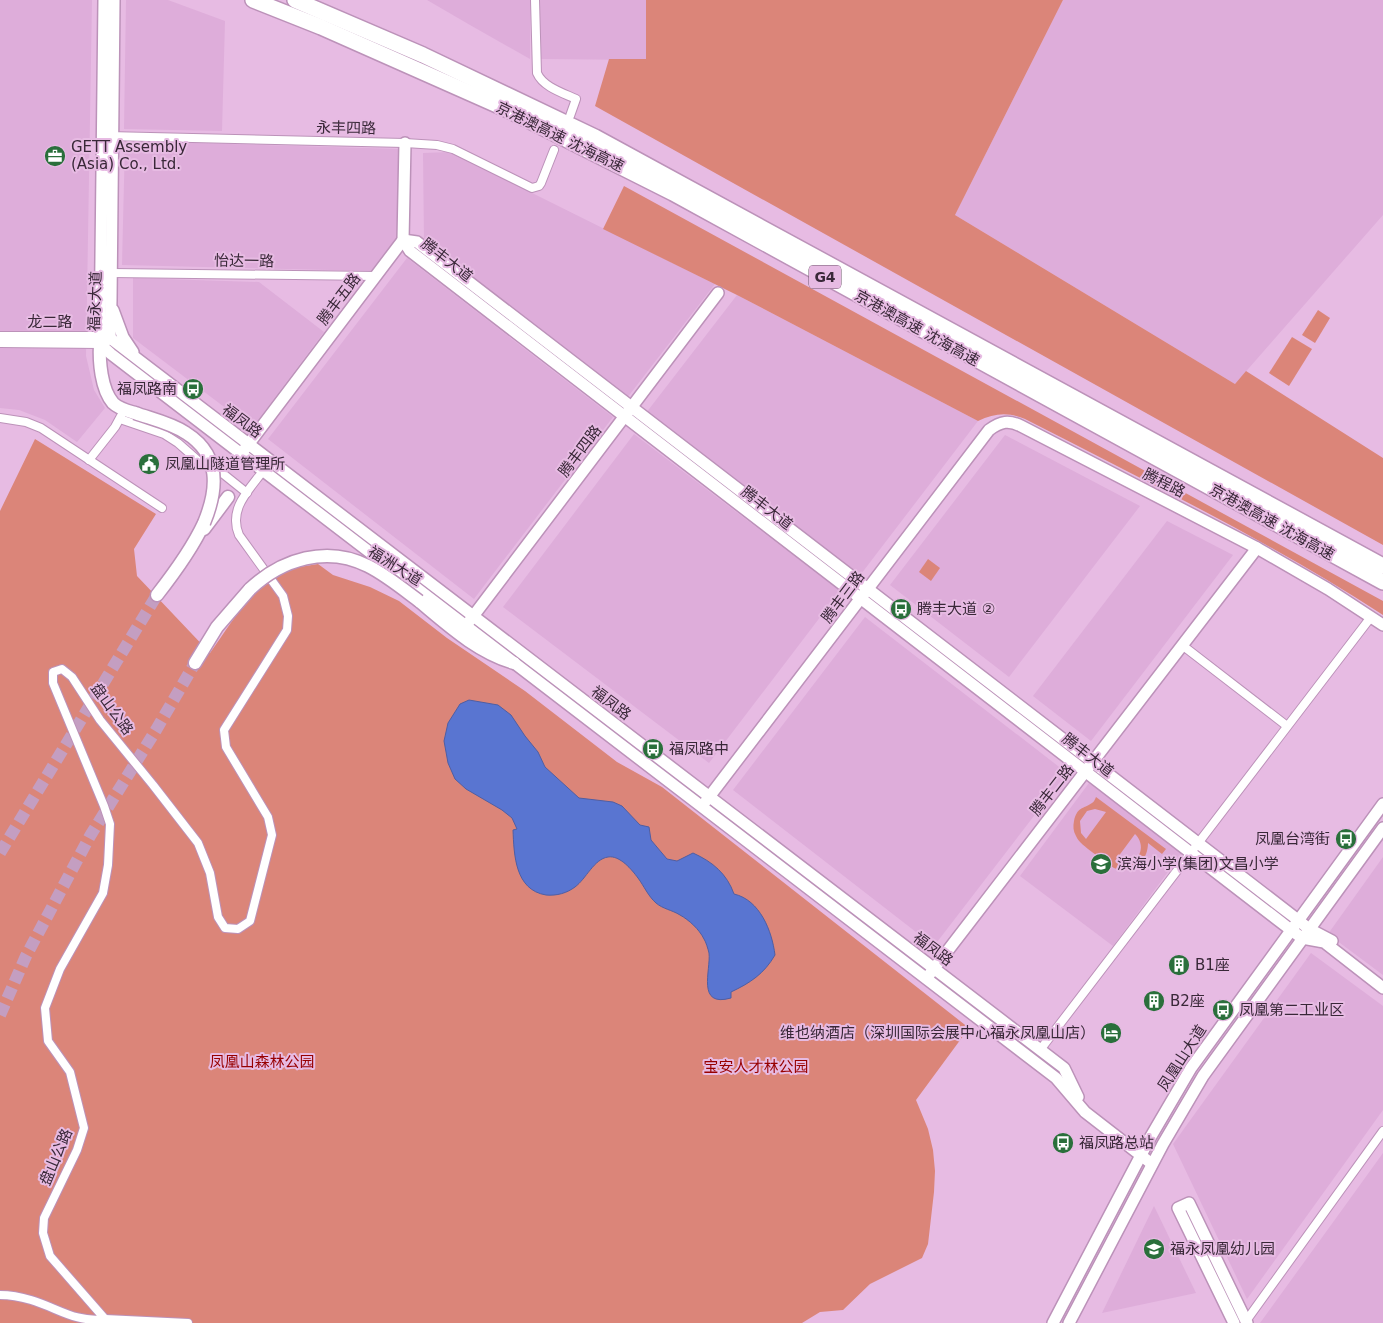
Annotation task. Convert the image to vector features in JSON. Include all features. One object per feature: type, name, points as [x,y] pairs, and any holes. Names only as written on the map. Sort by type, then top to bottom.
[{"type":"highway","name":"京港澳高速 沈海高速","points":[[253,0],[506,109],[673,193],[1383,582]]},
{"type":"highway","name":"京港澳高速 沈海高速","points":[[294,0],[423,55],[595,137],[1383,566]]},
{"type":"main road","name":"福永大道","points":[[103,339],[111,300],[112,274],[104,0]]},
{"type":"main road","name":"福永大道","points":[[103,339],[108,136],[114,0]]},
{"type":"main road","points":[[403,240],[405,143]]},
{"type":"main road","name":"腾丰五路","points":[[241,454],[403,240]]},
{"type":"main road","name":"腾丰大道","points":[[403,240],[417,242],[860,599],[1190,853],[1302,938],[1324,942],[1383,988]]},
{"type":"main road","name":"腾丰四路","points":[[466,626],[718,293]]},
{"type":"main road","points":[[111,300],[115,317],[123,336],[142,363]]},
{"type":"main road","points":[[103,339],[100,364],[108,392],[114,403],[126,414],[172,426],[186,432],[206,452],[212,466],[214,489],[212,502],[196,539]]},
{"type":"main road","name":"福凤路","points":[[103,339],[142,363],[473,616],[702,807],[1056,1078],[1085,1112],[1152,1164]]},
{"type":"main road","name":"福凤路","points":[[103,339],[111,354],[514,663],[709,797],[1064,1068],[1085,1112]]},
{"type":"main road","name":"腾丰大道","points":[[628,412],[868,589],[1298,920],[1327,937],[1383,980]]},
{"type":"main road","name":"腾丰三路","points":[[702,807],[989,430],[996,424],[1005,421]]},
{"type":"main road","name":"腾程路","points":[[1005,421],[1022,426],[1257,548],[1328,589],[1383,625]]},
{"type":"main road","points":[[157,595],[228,497]]},
{"type":"main road","name":"腾丰二路","points":[[926,978],[1257,548]]},
{"type":"main road","name":"福洲大道","points":[[195,663],[217,627],[250,589],[275,570],[292,562],[312,557],[331,556],[349,559],[366,565],[419,601],[463,638],[500,659],[514,663]]},
{"type":"main road","name":"凤凰山大道","points":[[1053,1323],[1141,1156],[1177,1091],[1201,1053],[1383,804]]},
{"type":"main road","name":"凤凰山大道","points":[[1069,1323],[1152,1164],[1189,1098],[1218,1054],[1383,828]]},
{"type":"main road","points":[[1234,1323],[1178,1208],[1189,1203],[1247,1322]]},
{"type":"street","points":[[535,0],[537,73],[546,84],[576,100],[570,116]]},
{"type":"street","name":"永丰四路","points":[[108,136],[437,145],[453,149],[532,188],[539,186],[541,183],[554,150]]},
{"type":"street","name":"怡达一路","points":[[112,274],[376,276]]},
{"type":"street","name":"龙二路","points":[[0,336],[103,339]]},
{"type":"street","name":"龙二路","points":[[0,343],[103,339]]},
{"type":"street","points":[[89,460],[126,414],[172,439],[203,465],[222,473],[247,493]]},
{"type":"street","points":[[0,418],[34,424],[162,508]]},
{"type":"street","name":"盘山公路","points":[[105,1319],[50,1256],[43,1233],[44,1218],[77,1150],[84,1128],[70,1072],[48,1042],[45,1008],[60,969],[103,893],[108,865],[110,824],[53,683],[53,672],[62,669],[72,677],[100,720],[198,843],[210,873],[218,917],[225,928],[238,929],[250,921],[272,835],[268,817],[226,747],[224,730],[287,630],[288,616],[283,596],[278,586],[237,531],[236,512],[262,471]]},
{"type":"street","points":[[1040,1050],[1370,617]]},
{"type":"street","points":[[1182,645],[1287,726]]},
{"type":"street","points":[[1247,1322],[1383,1131]]},
{"type":"street","points":[[0,1295],[32,1300],[74,1318],[188,1323]]},
{"type":"shaded area","points":[[0,0],[92,0],[86,356],[94,390],[105,408],[77,442],[45,420],[19,410],[0,408]]},
{"type":"shaded area","points":[[126,0],[168,0],[225,21],[222,131],[124,129]]},
{"type":"shaded area","points":[[427,0],[530,0],[530,59],[470,25]]},
{"type":"shaded area","points":[[540,0],[646,0],[646,60],[540,59]]},
{"type":"shaded area","points":[[1063,0],[1383,0],[1383,215],[1235,384],[955,215]]},
{"type":"shaded area","points":[[125,141],[401,149],[398,238],[374,271],[122,265]]},
{"type":"shaded area","points":[[450,152],[715,284],[627,398],[424,241],[423,153]]},
{"type":"shaded area","points":[[407,258],[613,417],[474,599],[268,439]]},
{"type":"shaded area","points":[[133,278],[259,282],[324,332],[252,428],[133,338]]},
{"type":"shaded area","points":[[737,295],[978,421],[858,578],[646,413]]},
{"type":"shaded area","points":[[634,434],[840,591],[709,763],[503,607]]},
{"type":"shaded area","points":[[1005,435],[1140,506],[1009,677],[890,585]]},
{"type":"shaded area","points":[[1167,521],[1233,555],[1091,741],[1033,696]]},
{"type":"shaded area","points":[[865,617],[1067,773],[934,946],[733,790]]},
{"type":"shaded area","name":"滨海小学(集团)文昌小学","points":[[1089,783],[1182,853],[1113,946],[1020,876]]},
{"type":"shaded area","name":"凤凰第二工业区","points":[[1383,857],[1383,975],[1328,934]]},
{"type":"shaded area","points":[[1311,953],[1383,1006],[1383,1110],[1247,1299],[1173,1144]]},
{"type":"shaded area","points":[[1383,1153],[1383,1323],[1260,1323],[1339,1214]]},
{"type":"shaded area","name":"福永凤凰幼儿园","points":[[1154,1206],[1196,1293],[1102,1313]]},
{"type":"green space","points":[[646,0],[1063,0],[955,215],[1235,384],[1246,371],[1383,458],[1383,545],[595,106],[609,59],[646,59]]},
{"type":"green space","points":[[624,186],[1383,601],[1383,615],[1252,537],[1025,419],[1001,414],[978,421],[737,295],[603,229]]},
{"type":"green space","points":[[1318,310],[1330,318],[1315,343],[1302,335]]},
{"type":"green space","points":[[1292,337],[1312,349],[1289,386],[1269,373]]},
{"type":"green space","name":"凤凰山森林公园","points":[[35,439],[156,514],[134,549],[137,576],[210,653],[250,598],[270,579],[294,568],[318,564],[333,575],[370,587],[399,601],[447,638],[525,691],[617,762],[662,787],[969,1028],[916,1100],[928,1129],[935,1171],[928,1244],[922,1258],[870,1284],[843,1310],[820,1312],[802,1323],[0,1323],[0,511]]},
{"type":"green space","points":[[928,559],[940,568],[931,581],[919,572]]},
{"type":"green space","points":[[1096,797],[1166,849],[1162,854],[1148,843],[1145,856],[1138,865],[1127,870],[1121,870],[1114,868],[1081,843],[1073,827],[1074,821],[1077,813],[1093,803]],"holes":[[[1095,809],[1106,812],[1086,839],[1081,833],[1080,821],[1087,811]],[[1135,834],[1141,848],[1138,856],[1135,860],[1126,864],[1115,861]]]},
{"type":"water","points":[[469,700],[498,705],[511,715],[538,752],[545,767],[579,798],[613,802],[622,806],[640,825],[649,827],[651,840],[667,859],[677,861],[693,853],[707,860],[718,869],[727,880],[734,894],[743,897],[751,903],[758,910],[768,927],[775,955],[766,968],[750,981],[731,992],[731,998],[720,1000],[713,998],[709,993],[708,986],[709,953],[702,935],[687,919],[656,903],[632,871],[617,858],[608,857],[598,861],[575,887],[562,894],[546,895],[536,892],[528,886],[518,870],[513,830],[517,829],[512,818],[466,789],[455,779],[448,763],[444,741],[448,723],[460,704]]},
{"type":"tunnel","points":[[0,853],[157,595]]},
{"type":"tunnel","points":[[0,1015],[26,956],[90,836],[195,663]]},
{"type":"place","name":"GETT Assembly (Asia) Co., Ltd.","points":[[55,156]]},
{"type":"place","name":"福凤路南","points":[[193,389]]},
{"type":"place","name":"凤凰山隧道管理所","points":[[149,464]]},
{"type":"place","name":"腾丰大道 ②","points":[[901,609]]},
{"type":"place","name":"福凤路中","points":[[653,749]]},
{"type":"place","name":"凤凰台湾街","points":[[1346,839]]},
{"type":"place","name":"滨海小学(集团)文昌小学","points":[[1101,864]]},
{"type":"place","name":"B1座","points":[[1179,965]]},
{"type":"place","name":"B2座","points":[[1154,1001]]},
{"type":"place","name":"凤凰第二工业区","points":[[1223,1010]]},
{"type":"place","name":"维也纳酒店（深圳国际会展中心福永凤凰山店）","points":[[1111,1033]]},
{"type":"place","name":"福凤路总站","points":[[1063,1143]]},
{"type":"place","name":"福永凤凰幼儿园","points":[[1154,1249]]},
{"type":"park label","name":"宝安人才林公园","points":[[756,1067]]}]
